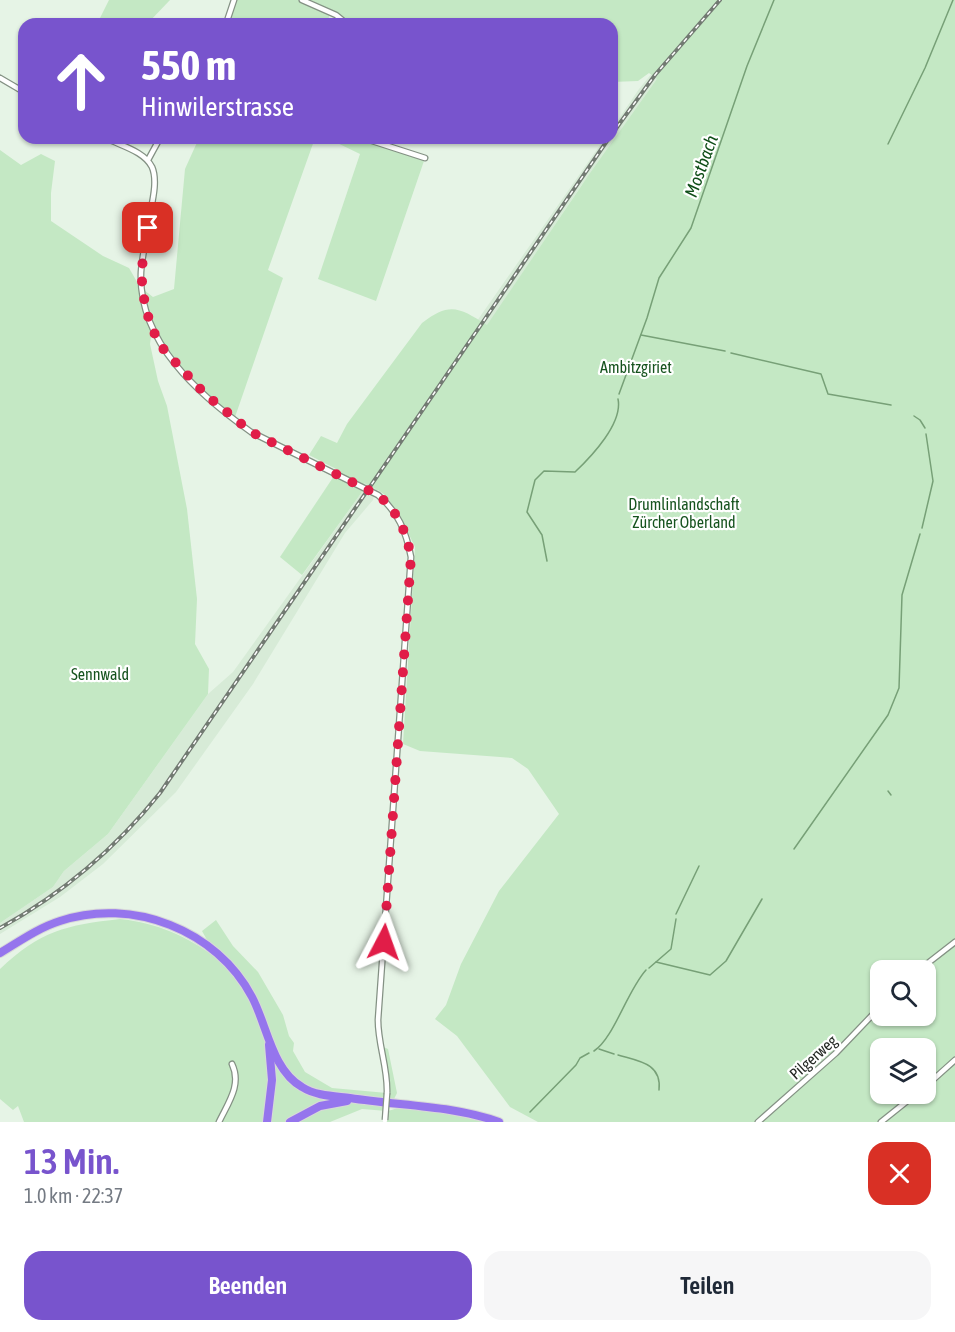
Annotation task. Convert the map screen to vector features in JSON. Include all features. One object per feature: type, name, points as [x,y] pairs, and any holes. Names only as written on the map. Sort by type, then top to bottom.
[{"type":"highway","points":[[2,952],[43,927],[71,918],[111,913],[148,918],[185,931],[218,954],[244,983],[282,1068],[302,1087],[320,1094],[443,1108],[499,1122]]},
{"type":"highway","points":[[261,1017],[268,1042],[271,1068],[267,1122]]},
{"type":"highway","points":[[290,1122],[309,1110],[326,1104],[363,1100]]},
{"type":"street","points":[[228,18],[234,0]]},
{"type":"street","points":[[302,0],[340,18]]},
{"type":"street","points":[[0,78],[18,88]]},
{"type":"street","points":[[117,144],[148,160],[153,170],[154,185],[141,273],[148,317],[164,350],[198,387],[251,432],[369,490],[391,506],[408,538],[411,557],[378,1020],[379,1038],[388,1077],[385,1121]]},
{"type":"street","points":[[148,160],[157,144]]},
{"type":"street","points":[[382,144],[425,158]]},
{"type":"street","points":[[932,960],[955,942]]},
{"type":"street","name":"Pilgerweg","points":[[758,1122],[836,1053],[870,1017]]},
{"type":"street","points":[[936,1077],[955,1060]]},
{"type":"street","points":[[219,1122],[235,1089],[237,1075],[232,1064]]},
{"type":"street","points":[[881,1122],[904,1104]]},
{"type":"shaded area","points":[[729,0],[618,140],[618,120],[639,89],[703,11]]},
{"type":"shaded area","points":[[601,144],[614,144],[581,186],[483,332],[482,345],[375,492],[373,500],[345,533],[253,684],[176,792],[103,864],[60,897],[0,934],[0,923],[53,887],[64,871],[108,834],[208,694],[233,672],[362,492],[363,484]]},
{"type":"green space","points":[[109,0],[170,0],[153,18],[100,18]]},
{"type":"green space","name":"Drumlinlandschaft Zürcher Oberland","points":[[234,0],[955,0],[955,1122],[538,1122],[510,1107],[457,1036],[435,1019],[446,1005],[461,964],[499,891],[559,814],[528,769],[512,758],[420,751],[403,744],[415,547],[399,514],[385,495],[378,490],[374,492],[376,489],[364,483],[362,492],[302,575],[280,557],[338,470],[309,455],[321,436],[337,443],[347,424],[422,323],[432,316],[448,309],[455,309],[487,325],[611,144],[618,144],[618,134],[657,79],[649,73],[638,81],[618,82],[618,18],[343,18],[332,10],[329,18],[228,18]]},
{"type":"green space","name":"Sennwald","points":[[196,144],[313,144],[268,270],[283,278],[234,420],[190,380],[164,350],[152,330],[150,344],[158,381],[167,406],[187,509],[197,599],[195,644],[209,669],[208,694],[108,834],[64,871],[53,887],[0,923],[0,150],[21,165],[41,154],[55,161],[51,193],[51,221],[103,256],[129,268],[140,287],[153,297],[174,289],[185,169]]},
{"type":"green space","points":[[339,144],[382,144],[425,158],[376,301],[318,279],[360,154]]},
{"type":"green space","points":[[120,919],[159,927],[194,943],[217,958],[202,931],[216,920],[233,946],[258,972],[283,1015],[289,1036],[294,1043],[293,1051],[305,1072],[332,1088],[387,1093],[381,1046],[388,1049],[397,1093],[388,1111],[429,1107],[499,1122],[385,1122],[387,1111],[362,1109],[330,1122],[24,1122],[18,1106],[13,1110],[0,1099],[0,969],[28,946],[55,932],[84,924]]},
{"type":"waterway","name":"Mostbach","points":[[619,394],[659,278],[691,228],[747,66],[774,0]]},
{"type":"waterway","points":[[888,144],[925,68],[953,0]]},
{"type":"waterway","name":"Mostbach","points":[[641,335],[725,351]]},
{"type":"waterway","name":"Mostbach","points":[[731,353],[821,374],[828,394],[891,405]]},
{"type":"waterway","name":"Mostbach","points":[[547,561],[542,535],[527,512],[535,480],[544,471],[575,472],[605,439],[616,418],[618,399]]},
{"type":"waterway","points":[[914,416],[925,428]]},
{"type":"waterway","points":[[922,528],[933,481],[926,434]]},
{"type":"waterway","points":[[794,849],[888,715],[899,688],[902,595],[920,534]]},
{"type":"waterway","points":[[888,791],[891,795]]},
{"type":"waterway","points":[[676,914],[699,866]]},
{"type":"waterway","points":[[656,962],[710,975],[726,961],[762,899]]},
{"type":"waterway","points":[[649,968],[671,949],[676,919]]},
{"type":"waterway","points":[[594,1051],[608,1036],[646,970]]},
{"type":"waterway","points":[[599,1049],[614,1054]]},
{"type":"waterway","points":[[530,1112],[576,1065],[580,1058],[589,1053]]},
{"type":"waterway","points":[[618,1055],[641,1062],[653,1069],[657,1074],[659,1090]]},
{"type":"railway","points":[[618,126],[655,75],[720,0]]},
{"type":"railway","points":[[0,928],[45,900],[87,868],[125,833],[160,793],[605,144]]},
{"type":"route","points":[[148,228],[141,273],[145,306],[152,329],[164,350],[190,380],[234,420],[251,432],[378,495],[391,506],[408,538],[411,557],[384,942]]},
{"type":"park label","name":"Ambitzgiriet","points":[[636,367]]}]
